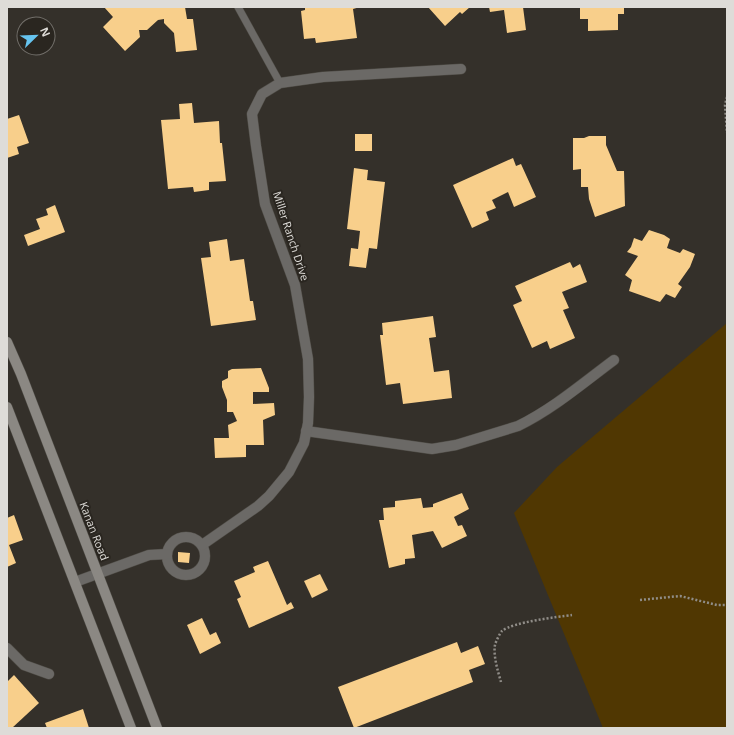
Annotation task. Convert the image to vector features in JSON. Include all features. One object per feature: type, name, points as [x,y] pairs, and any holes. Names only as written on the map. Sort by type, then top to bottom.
[{"type":"main road","name":"Kanan Road","points":[[7,342],[21,374],[157,728]]},
{"type":"main road","points":[[7,407],[131,728]]},
{"type":"street","name":"Miller Ranch Drive","points":[[202,545],[258,506],[269,496],[289,472],[304,443],[308,423],[308,359],[295,285],[265,204],[256,146],[252,114],[262,94],[280,83],[323,77],[461,69]]},
{"type":"street","points":[[306,431],[432,449],[456,445],[527,422],[559,401],[614,360]]},
{"type":"street","points":[[183,536],[196,539],[202,545],[206,555],[205,561],[202,567],[192,574],[179,574],[167,560],[169,547],[177,538],[183,536]]},
{"type":"street","points":[[75,582],[97,572],[149,555],[167,554]]},
{"type":"street","points":[[7,648],[24,665],[49,674]]},
{"type":"lane","points":[[238,7],[280,83]]},
{"type":"path","points":[[727,97],[725,105],[727,133]]},
{"type":"path","points":[[640,600],[680,596],[718,605],[727,605]]},
{"type":"path","points":[[501,682],[497,667],[495,645],[502,631],[512,626],[541,619],[572,615]]},
{"type":"shaded area","points":[[727,323],[727,728],[603,728],[514,513],[557,467]]},
{"type":"building","points":[[104,7],[185,7],[187,19],[193,19],[197,50],[176,52],[174,33],[164,23],[164,19],[158,20],[147,30],[139,30],[140,37],[125,51],[103,27],[113,17]]},
{"type":"building","points":[[305,7],[360,7],[353,9],[357,38],[316,43],[315,38],[304,39],[301,11],[305,10]]},
{"type":"building","points":[[428,7],[470,7],[462,14],[460,12],[445,26]]},
{"type":"building","points":[[489,7],[523,7],[526,30],[507,33],[504,10],[490,12]]},
{"type":"building","points":[[580,7],[624,7],[624,14],[618,14],[618,30],[588,31],[588,19],[580,19]]},
{"type":"building","points":[[192,103],[194,123],[219,121],[220,143],[222,143],[226,181],[209,182],[209,190],[194,192],[193,187],[168,189],[161,120],[180,119],[179,104]]},
{"type":"building","points":[[19,115],[29,143],[17,147],[19,154],[7,158],[7,119]]},
{"type":"building","points":[[355,134],[372,134],[372,151],[355,151]]},
{"type":"building","points":[[589,136],[606,136],[606,145],[617,171],[624,171],[625,206],[595,217],[589,199],[588,187],[581,187],[581,169],[573,170],[573,138],[584,138]]},
{"type":"building","points":[[513,158],[516,166],[521,164],[536,197],[514,207],[508,192],[492,200],[496,208],[486,212],[489,220],[472,228],[453,185]]},
{"type":"building","points":[[354,168],[368,170],[367,180],[385,182],[377,249],[369,248],[366,268],[349,266],[351,248],[358,249],[360,231],[347,229]]},
{"type":"building","points":[[55,205],[65,232],[28,246],[24,235],[40,229],[36,219],[48,215],[46,209]]},
{"type":"building","points":[[649,230],[664,235],[670,239],[667,248],[680,253],[683,249],[695,254],[690,267],[678,284],[682,287],[675,298],[666,294],[660,302],[629,291],[632,280],[625,275],[638,256],[627,252],[631,247],[634,238],[642,241]]},
{"type":"building","points":[[227,239],[230,261],[244,259],[250,301],[253,301],[256,320],[211,326],[201,258],[211,257],[209,242]]},
{"type":"building","points":[[570,262],[573,268],[580,264],[587,282],[562,292],[569,308],[563,310],[575,338],[550,349],[547,341],[532,348],[513,305],[522,301],[515,286]]},
{"type":"building","points":[[433,316],[436,337],[429,338],[434,372],[449,370],[452,398],[403,404],[400,383],[386,385],[380,335],[383,335],[382,323]]},
{"type":"building","points":[[261,368],[269,388],[269,392],[253,392],[253,404],[274,403],[275,415],[263,420],[264,445],[246,445],[246,457],[215,458],[214,438],[229,438],[228,425],[237,421],[233,412],[227,412],[227,400],[222,387],[222,381],[228,378],[228,371],[232,369]]},
{"type":"building","points":[[462,493],[469,509],[454,517],[458,526],[462,525],[467,536],[442,548],[433,531],[412,535],[415,558],[405,559],[405,564],[389,568],[379,520],[384,520],[383,508],[395,507],[395,501],[421,498],[423,508],[433,507],[433,504]]},
{"type":"building","points":[[14,515],[23,540],[9,545],[16,563],[7,567],[7,518]]},
{"type":"building","points":[[178,552],[190,553],[189,563],[178,562]]},
{"type":"building","points":[[268,561],[287,605],[291,602],[294,608],[249,628],[237,599],[241,597],[234,581],[255,572],[253,567]]},
{"type":"building","points":[[320,574],[328,590],[312,598],[304,581]]},
{"type":"building","points":[[202,618],[210,635],[216,632],[221,643],[200,654],[187,625]]},
{"type":"building","points":[[457,642],[461,653],[478,646],[485,664],[469,670],[473,682],[354,728],[338,687]]},
{"type":"building","points":[[14,675],[39,703],[12,728],[7,728],[7,682]]},
{"type":"building","points":[[83,709],[89,728],[47,728],[45,723]]}]
